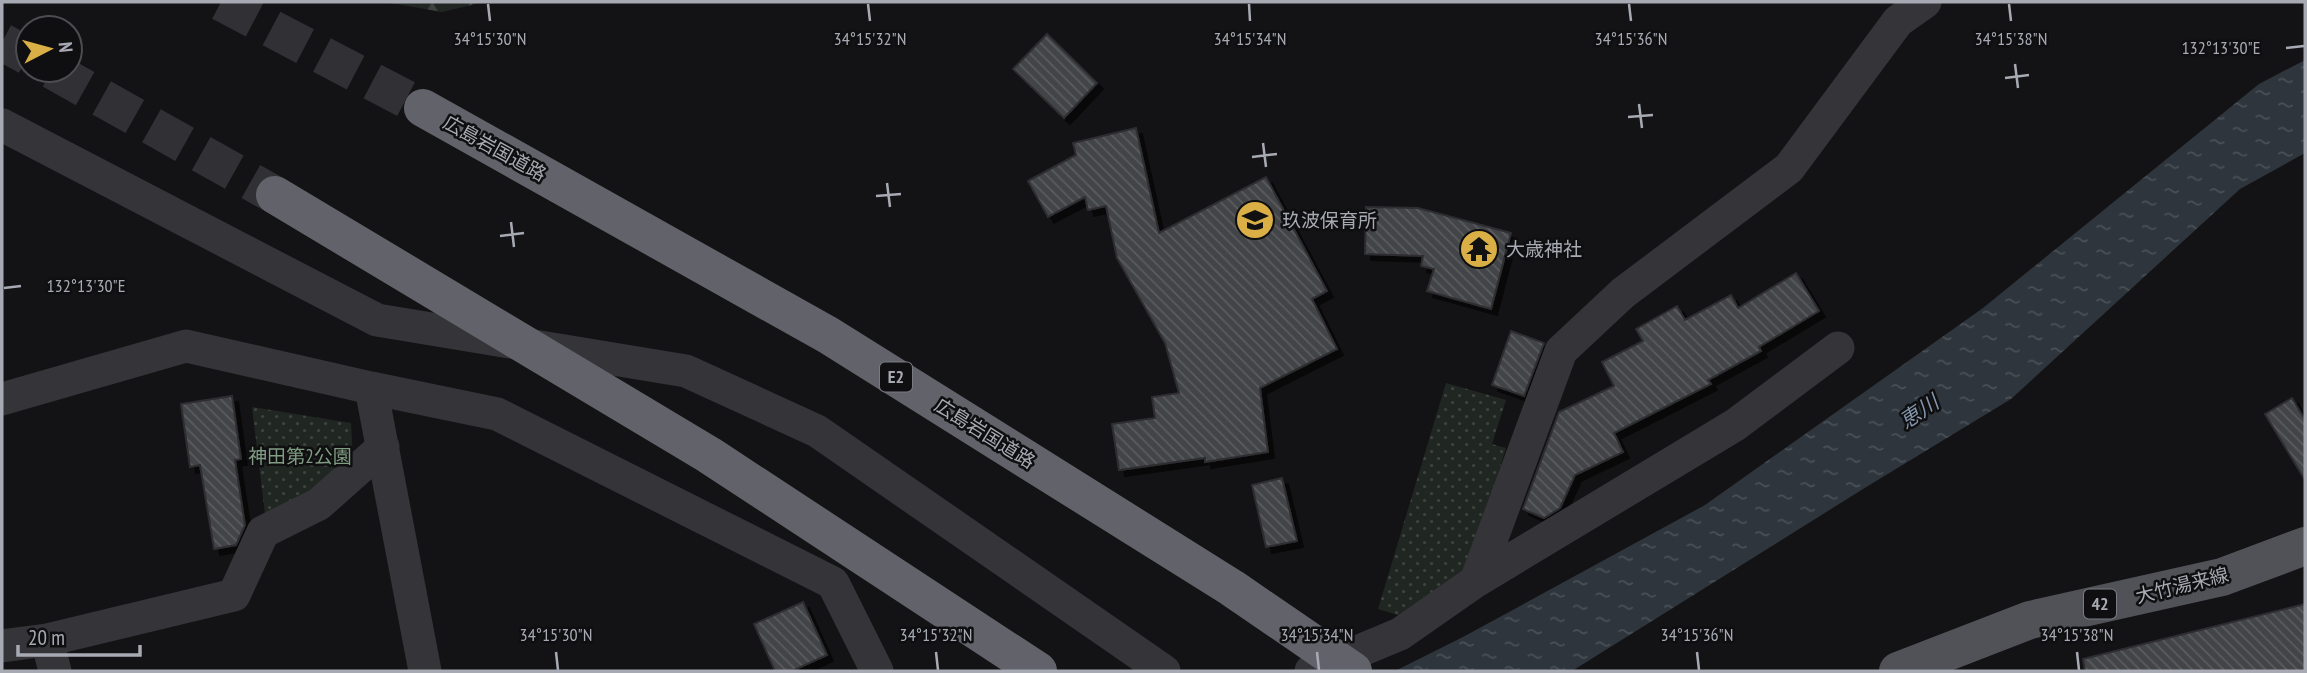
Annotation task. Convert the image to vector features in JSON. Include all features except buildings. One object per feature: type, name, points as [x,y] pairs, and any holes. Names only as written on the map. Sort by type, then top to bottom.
[{"type":"highway","name":"広島岩国道路","points":[[424,108],[828,335],[1232,588],[1353,671]]},
{"type":"highway","points":[[275,195],[709,455],[1038,671]]},
{"type":"main road","name":"大竹湯来線","points":[[1898,671],[2030,620],[2222,577],[2305,547]]},
{"type":"street","points":[[1476,582],[1561,351],[1623,293],[1788,168],[1898,20],[1925,2]]},
{"type":"street","points":[[2,125],[377,320],[686,371],[817,431],[1164,671]]},
{"type":"street","points":[[2,399],[186,346],[497,414],[833,583],[877,671]]},
{"type":"street","points":[[1311,671],[1400,634],[1476,582],[1735,425],[1838,348]]},
{"type":"street","points":[[371,388],[425,671]]},
{"type":"street","points":[[2,646],[47,640],[234,595],[263,532],[319,504],[383,447]]},
{"type":"street","points":[[47,640],[55,671]]},
{"type":"green space","points":[[385,2],[484,2],[442,12]]},
{"type":"green space","points":[[1446,383],[1506,400],[1492,444],[1506,448],[1467,577],[1404,617],[1378,609]]},
{"type":"green space","name":"神田第2公園","points":[[252,407],[351,423],[353,460],[266,522]]},
{"type":"water","name":"恵川","points":[[2305,60],[2305,153],[2240,189],[2011,399],[1572,671],[1395,671],[1463,637],[1705,505],[1983,308],[2259,84]]},
{"type":"tunnel","points":[[221,2],[423,108]]},
{"type":"tunnel","points":[[2,42],[14,48]]},
{"type":"tunnel","points":[[77,84],[275,195]]},
{"type":"place","name":"玖波保育所","points":[[1255,220]]},
{"type":"place","name":"大歳神社","points":[[1479,249]]}]
